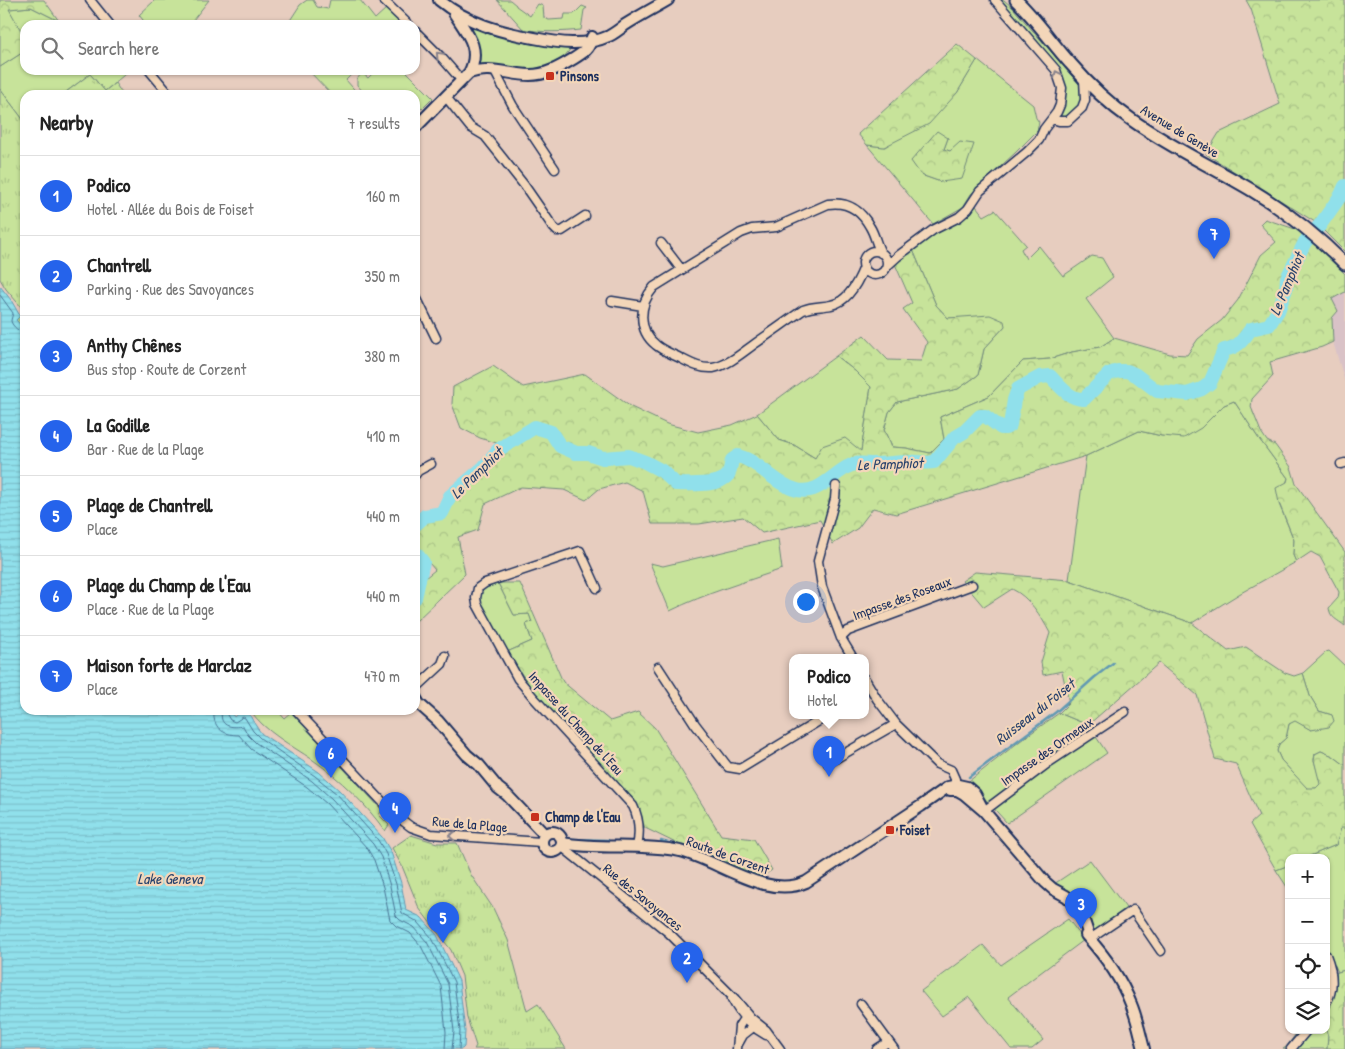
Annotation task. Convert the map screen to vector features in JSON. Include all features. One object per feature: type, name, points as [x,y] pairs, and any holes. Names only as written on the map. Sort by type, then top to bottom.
[{"type":"main road","name":"Avenue de Genève","points":[[1017,1],[1084,78],[1107,100],[1165,142],[1281,209],[1319,239],[1345,263]]},
{"type":"street","points":[[90,0],[106,20]]},
{"type":"street","points":[[383,0],[404,20]]},
{"type":"street","points":[[439,0],[472,21],[493,29],[560,43],[586,41],[610,36],[668,0]]},
{"type":"street","points":[[858,281],[882,273],[898,256],[933,230],[968,210],[980,192],[1028,152],[1039,140],[1060,105],[1062,96],[1061,82],[1053,66],[995,0]]},
{"type":"street","points":[[452,10],[474,48],[475,57],[466,77]]},
{"type":"street","points":[[420,36],[442,58],[466,77]]},
{"type":"street","points":[[420,123],[466,77],[477,71],[494,70],[524,75],[549,71],[560,66],[586,41]]},
{"type":"street","points":[[494,70],[513,106],[555,169]]},
{"type":"street","points":[[153,75],[166,90]]},
{"type":"street","points":[[1052,119],[1068,120],[1082,108],[1085,100],[1084,78]]},
{"type":"street","points":[[446,97],[470,127],[484,136],[524,185],[556,231],[562,231],[585,216]]},
{"type":"street","points":[[873,237],[858,281],[847,296],[837,304],[810,307],[803,310],[729,362],[713,368],[695,366],[655,344],[644,329],[642,306],[654,286],[741,233],[752,229],[776,227],[821,207],[836,203],[853,207],[862,215],[871,229],[873,237],[887,262],[887,266]]},
{"type":"street","points":[[661,243],[681,269]]},
{"type":"street","points":[[869,253],[876,251],[882,254],[898,256]]},
{"type":"street","points":[[864,267],[866,271],[873,275]]},
{"type":"street","points":[[612,301],[642,306]]},
{"type":"street","points":[[420,305],[436,338]]},
{"type":"street","points":[[420,470],[431,464]]},
{"type":"street","points":[[836,486],[835,499],[818,561],[822,587],[841,638],[851,654]]},
{"type":"street","name":"Impasse du Champ de l'Eau","points":[[597,588],[580,551],[485,583],[478,588],[476,598],[477,604],[518,679],[633,806],[637,815],[639,829],[637,847]]},
{"type":"street","name":"Impasse des Roseaux","points":[[841,638],[848,632],[972,586]]},
{"type":"street","points":[[420,686],[442,664],[445,656]]},
{"type":"street","points":[[658,667],[695,724],[728,767],[740,769],[822,719]]},
{"type":"street","points":[[869,692],[877,699],[896,724],[937,764],[951,770],[955,779],[955,787],[965,786],[971,790],[984,811],[1045,882],[1052,894],[1067,903],[1075,912],[1084,932],[1116,974],[1128,996],[1135,1013],[1144,1049]]},
{"type":"street","points":[[420,697],[438,721]]},
{"type":"street","points":[[420,705],[438,721],[469,757],[507,795],[543,838],[545,849],[550,852],[556,851],[562,845],[561,837],[556,832],[551,831],[543,838]]},
{"type":"street","name":"Impasse des Ormeaux","points":[[984,811],[1048,763],[1125,712]]},
{"type":"street","name":"Rue de la Plage","points":[[301,715],[394,814],[411,827],[422,832],[443,836],[543,838]]},
{"type":"street","points":[[828,764],[896,724]]},
{"type":"street","name":"Route de Corzent","points":[[562,845],[637,847],[679,851],[763,884],[789,887],[806,882],[944,789],[955,787]]},
{"type":"street","name":"Rue des Savoyances","points":[[562,845],[667,930],[734,998],[746,1016],[756,1025],[766,1030],[780,1049]]},
{"type":"street","points":[[1090,940],[1133,910],[1161,951]]},
{"type":"street","points":[[1330,966],[1332,984],[1330,992]]},
{"type":"street","points":[[861,1004],[894,1049]]},
{"type":"street","points":[[737,1047],[738,1029],[746,1016]]},
{"type":"street","points":[[737,1047],[742,1036],[756,1025]]},
{"type":"street","points":[[1291,1049],[1304,1034]]},
{"type":"street","points":[[877,1049],[888,1042]]},
{"type":"shaded area","points":[[1345,292],[1345,382],[1333,342],[1332,299]]},
{"type":"green space","points":[[0,0],[44,0],[58,20],[31,7],[9,9],[20,29],[20,54],[0,67]]},
{"type":"green space","points":[[155,0],[209,0],[193,20],[143,20],[139,15]]},
{"type":"green space","points":[[307,0],[313,0],[317,7],[328,9],[330,0],[360,0],[375,19],[387,8],[398,20],[290,20],[300,5]]},
{"type":"green space","points":[[497,0],[510,0],[530,16],[538,4],[543,6],[544,18],[549,20],[564,19],[565,14],[574,14],[582,6],[587,8],[584,10],[581,30],[538,31],[523,29]]},
{"type":"green space","points":[[999,0],[1004,0],[1013,8],[1080,85],[1082,102],[1070,115],[1062,119],[1059,117],[1064,83]]},
{"type":"green space","points":[[1246,0],[1345,0],[1345,252],[1315,222],[1206,154],[1219,133],[1280,104],[1251,9]]},
{"type":"green space","points":[[31,7],[57,20],[20,20],[20,29],[8,9]]},
{"type":"green space","points":[[468,28],[517,40],[572,47],[564,57],[549,68],[530,71],[505,67],[476,66],[478,51]]},
{"type":"green space","points":[[957,44],[977,60],[957,93],[929,124],[884,147],[867,145],[858,134]]},
{"type":"green space","points":[[20,54],[20,75],[89,75],[69,90],[20,90],[20,115],[0,89],[0,67]]},
{"type":"green space","points":[[977,60],[1033,105],[1039,122],[1037,131],[971,194],[963,207],[933,224],[867,145],[885,147],[957,93]],"holes":[[[948,138],[944,149],[950,151],[941,182],[921,175],[912,161]]]},
{"type":"green space","points":[[91,75],[124,75],[106,90]]},
{"type":"green space","points":[[91,75],[104,90],[69,90]]},
{"type":"green space","points":[[313,75],[351,75],[346,80],[355,90],[327,90]]},
{"type":"green space","points":[[360,75],[368,78],[371,75],[410,75],[433,98],[422,109],[420,107],[420,90],[362,90],[357,85],[357,79]]},
{"type":"green space","points":[[115,83],[120,90],[106,90]]},
{"type":"green space","points":[[0,89],[20,115],[20,306],[0,279]]},
{"type":"green space","points":[[937,131],[948,138],[944,149],[950,151],[960,142],[974,144],[962,179],[941,182],[921,175],[911,161]]},
{"type":"green space","points":[[976,206],[984,216],[995,210],[1026,245],[1021,249],[1026,259],[1039,246],[1063,276],[1092,256],[1102,258],[1113,277],[1086,299],[1114,338],[1100,347],[1072,352],[1050,359],[1023,361],[989,396],[940,417],[944,439],[930,453],[892,447],[884,430],[889,412],[897,402],[958,389],[978,375],[984,349],[1005,326],[962,318],[948,318],[936,305],[913,250],[939,230],[968,214]]},
{"type":"green space","points":[[1265,219],[1298,230],[1321,248],[1345,274],[1345,292],[1332,299],[1338,311],[1332,318],[1333,342],[1270,362],[1273,376],[1252,399],[1251,407],[1261,432],[1267,441],[1275,445],[1291,467],[1296,484],[1345,552],[1345,626],[1333,617],[1330,611],[1329,608],[1338,598],[1339,592],[1320,557],[1311,552],[1296,562],[1293,555],[1294,540],[1279,503],[1276,488],[1287,482],[1288,478],[1234,401],[1224,405],[1201,428],[1184,438],[1139,431],[1086,456],[896,514],[873,508],[858,528],[833,544],[820,520],[762,533],[743,517],[699,524],[652,524],[643,491],[625,482],[599,489],[586,500],[564,490],[521,487],[485,504],[478,530],[458,537],[465,574],[420,617],[420,582],[435,570],[420,552],[420,525],[500,444],[480,438],[461,428],[452,404],[453,387],[493,366],[523,387],[585,374],[631,407],[667,424],[698,432],[732,425],[757,414],[779,440],[794,445],[815,458],[822,446],[845,438],[861,451],[871,387],[836,356],[864,335],[888,360],[921,361],[927,342],[903,309],[912,303],[895,264],[913,250],[936,305],[948,318],[990,315],[1004,321],[1005,326],[984,349],[978,375],[958,389],[897,402],[889,412],[884,430],[892,447],[930,453],[944,439],[940,417],[989,396],[1023,361],[1050,359],[1072,352],[1100,347],[1114,338],[1170,354],[1187,355],[1198,339],[1222,320],[1238,300],[1261,255],[1276,242],[1260,224]]},
{"type":"green space","points":[[20,316],[20,324],[16,320]]},
{"type":"green space","points":[[836,356],[871,387],[861,451],[815,458],[794,445],[779,440],[757,414]]},
{"type":"green space","points":[[1234,401],[1288,478],[1279,504],[1294,540],[1293,555],[1296,562],[1192,623],[1069,580],[1086,456],[1139,431],[1162,436],[1216,412],[1224,405]]},
{"type":"green space","points":[[778,539],[782,569],[712,593],[670,611],[650,563],[663,566]]},
{"type":"green space","points":[[975,572],[1069,580],[1192,623],[1228,651],[1246,647],[1285,673],[1294,676],[1303,673],[1310,696],[1319,711],[1332,715],[1334,721],[1329,727],[1311,730],[1295,721],[1289,724],[1286,738],[1279,744],[1277,751],[1281,760],[1307,788],[1316,788],[1320,784],[1314,760],[1315,754],[1321,751],[1333,756],[1345,765],[1345,828],[1341,828],[1336,845],[1315,854],[1285,854],[1285,867],[1276,870],[1250,824],[1259,816],[1236,764],[1215,759],[1197,695],[1159,663],[1088,725],[1059,713],[1069,703],[1062,671],[1043,675],[1041,662],[1050,633],[1043,620],[1024,597],[1012,589],[984,607],[962,581]]},
{"type":"green space","points":[[498,583],[514,615],[529,614],[532,622],[526,624],[532,641],[507,652],[479,595],[481,589]]},
{"type":"green space","points":[[498,583],[520,583],[563,682],[610,721],[638,712],[655,728],[721,835],[754,839],[772,870],[759,878],[686,848],[645,828],[634,804],[537,697],[507,652],[532,641],[526,624],[532,622],[529,614],[514,615]]},
{"type":"green space","points":[[1329,651],[1345,666],[1345,765],[1333,756],[1321,751],[1315,754],[1314,760],[1321,784],[1316,788],[1307,789],[1281,760],[1277,751],[1279,744],[1286,738],[1289,724],[1295,720],[1311,730],[1332,715],[1319,711],[1310,696],[1303,673]]},
{"type":"green space","points":[[1059,713],[1088,725],[1107,753],[1007,823],[969,781]]},
{"type":"green space","points":[[254,715],[281,715],[284,718],[288,715],[294,715],[382,810],[379,815],[389,825],[385,831],[370,811],[333,775],[271,732]]},
{"type":"green space","points":[[1341,827],[1345,828],[1345,970],[1338,972],[1330,955],[1330,854],[1315,854],[1336,845]]},
{"type":"green space","points":[[411,835],[437,843],[457,843],[471,875],[493,908],[508,940],[527,1011],[538,1004],[566,1049],[474,1049],[476,1046],[467,1018],[462,976],[451,950],[419,908],[402,866],[392,848]]},
{"type":"green space","points":[[1090,860],[1126,908],[1095,931],[1054,884]]},
{"type":"green space","points":[[1285,867],[1285,884],[1276,870]]},
{"type":"green space","points":[[1068,919],[1084,940],[1008,997],[1043,1040],[1032,1049],[1011,1049],[969,997],[942,1016],[921,991],[983,945],[1001,965]]},
{"type":"green space","points":[[1345,970],[1345,1049],[1327,1049],[1327,1034],[1330,1034],[1330,977]]},
{"type":"green space","points":[[1296,1034],[1327,1034],[1328,1036],[1327,1049],[1283,1049]]},
{"type":"water","name":"Lake Geneva","points":[[0,286],[20,316],[16,320],[20,324],[20,715],[233,715],[234,717],[237,715],[250,715],[262,734],[319,772],[340,791],[382,837],[391,852],[401,883],[406,910],[421,917],[437,935],[459,981],[465,1031],[464,1047],[462,1049],[0,1049]]},
{"type":"waterway","name":"Le Pamphiot","points":[[420,520],[425,516],[442,513],[450,496],[484,467],[498,450],[535,427],[551,432],[560,446],[576,453],[588,453],[603,458],[629,456],[645,462],[662,471],[676,484],[704,484],[724,479],[728,475],[732,460],[738,456],[753,463],[781,483],[804,491],[824,484],[854,464],[934,462],[954,438],[964,432],[980,416],[985,416],[1001,428],[1006,428],[1010,425],[1014,400],[1018,389],[1040,377],[1050,376],[1066,392],[1079,399],[1084,399],[1109,374],[1118,371],[1127,371],[1136,375],[1157,391],[1187,394],[1202,389],[1210,383],[1224,350],[1237,345],[1251,329],[1269,325],[1278,311],[1286,289],[1287,278],[1305,242],[1320,225],[1345,186]]},
{"type":"waterway","name":"Le Pamphiot","points":[[420,558],[423,562],[420,576]]},
{"type":"waterway","name":"Ruisseau du Foiset","points":[[969,777],[1056,712],[1113,663]]},
{"type":"waterway","name":"Ruisseau du Foiset","points":[[571,839],[608,840]]},
{"type":"waterway","name":"Ruisseau du Foiset","points":[[661,841],[676,845]]},
{"type":"waterway","name":"Ruisseau du Foiset","points":[[700,853],[711,856]]},
{"type":"place","name":"Pinsons","points":[[550,76]]},
{"type":"place","name":"Maison forte de Marclaz","points":[[1214,259]]},
{"type":"place","name":"Podico","points":[[829,777]]},
{"type":"place","name":"Plage du Champ de l'Eau","points":[[331,778]]},
{"type":"place","name":"Champ de l'Eau","points":[[535,817]]},
{"type":"place","name":"Foiset","points":[[890,830]]},
{"type":"place","name":"La Godille","points":[[395,833]]},
{"type":"place","name":"Anthy Chênes","points":[[1081,929]]},
{"type":"place","name":"Plage de Chantrell","points":[[443,943]]},
{"type":"place","name":"Chantrell","points":[[687,983]]}]
